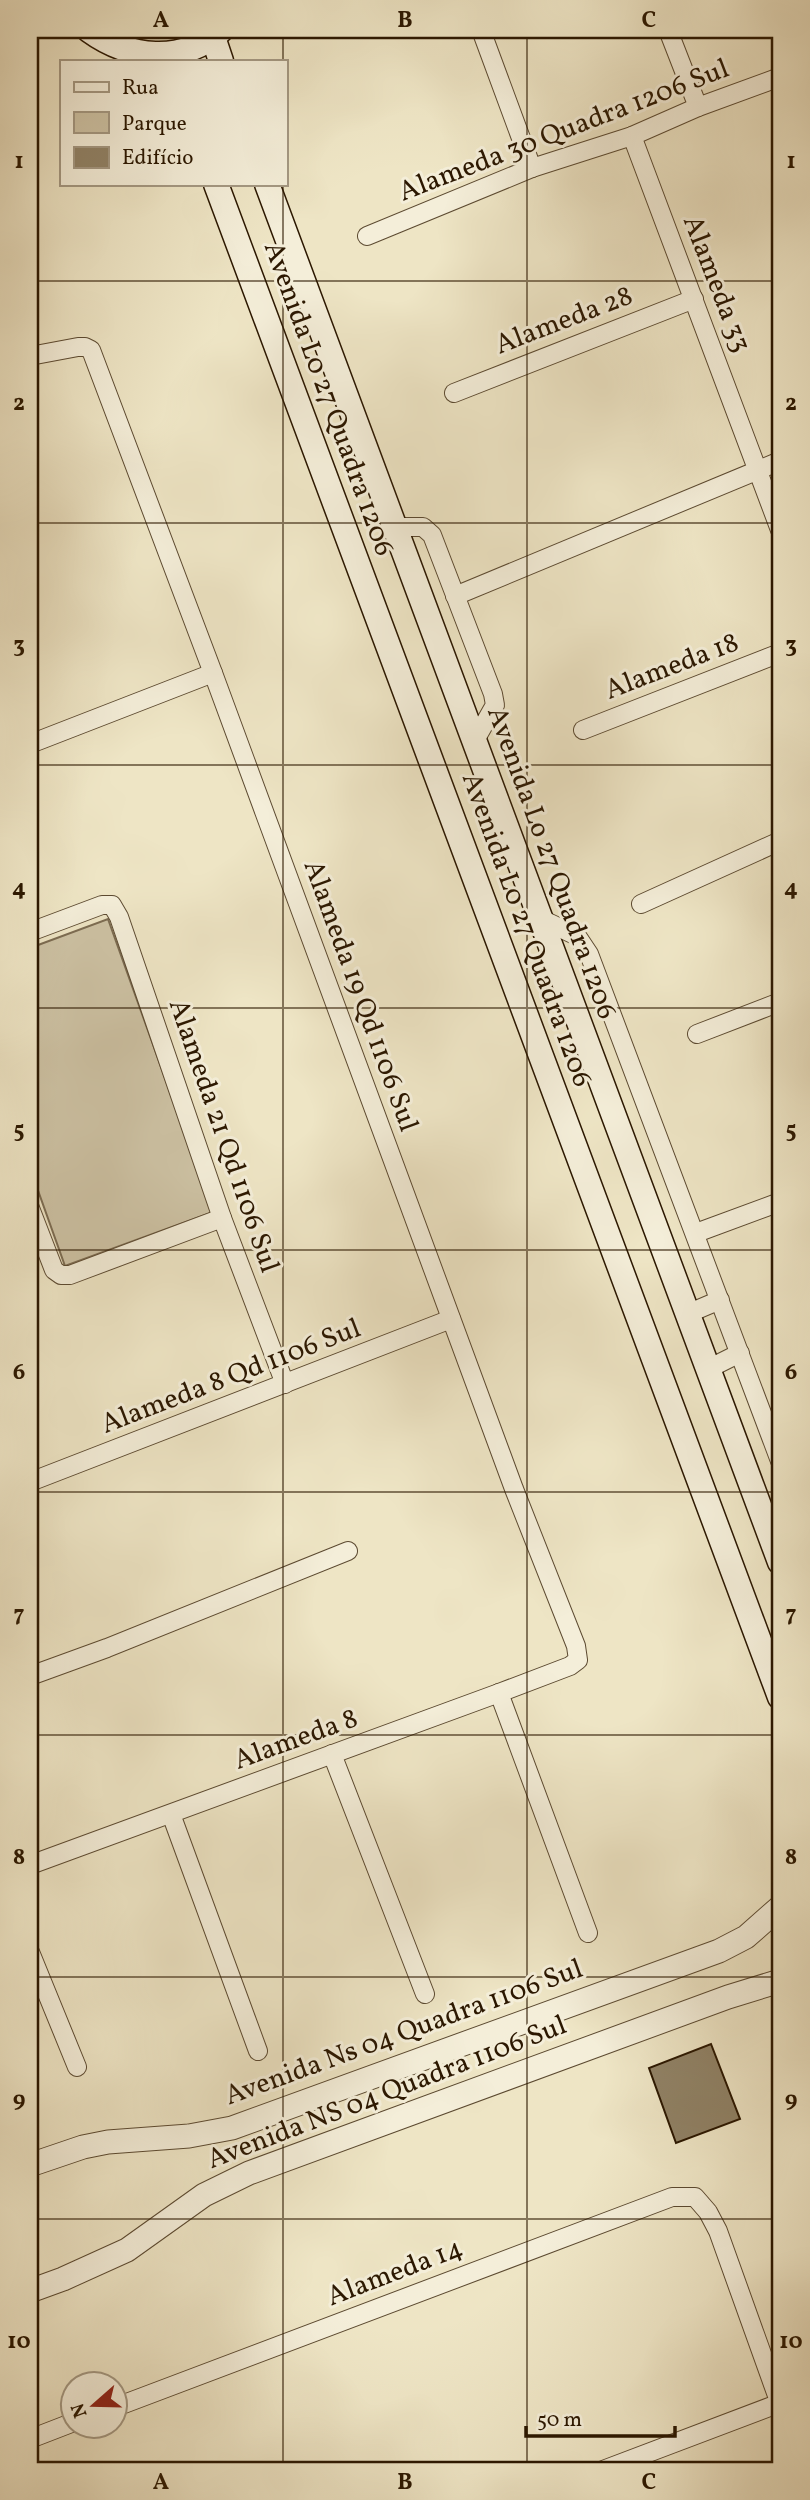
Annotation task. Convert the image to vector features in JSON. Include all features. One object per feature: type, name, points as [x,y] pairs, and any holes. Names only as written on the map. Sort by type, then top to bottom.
[{"type":"main road","points":[[89,30],[122,49],[163,58],[188,49],[217,33],[221,60]]},
{"type":"main road","name":"Avenida L0 27 Quadra 1206","points":[[217,186],[780,1697]]},
{"type":"main road","name":"Avenida Lo 27 Quadra 1206","points":[[268,186],[780,1562]]},
{"type":"street","points":[[481,30],[532,168]]},
{"type":"street","points":[[668,30],[698,107]]},
{"type":"street","name":"Alameda 30 Quadra 1206 Sul","points":[[367,236],[532,168],[632,136],[698,107],[780,77]]},
{"type":"street","name":"Alameda 33","points":[[632,136],[780,530]]},
{"type":"street","name":"Alameda 28","points":[[454,393],[694,299]]},
{"type":"street","name":"Alameda 19 Qd 1106 Sul","points":[[30,356],[78,347],[91,350],[214,673],[514,1489],[576,1646],[578,1660]]},
{"type":"street","points":[[455,596],[780,461]]},
{"type":"street","points":[[394,527],[423,527],[432,536],[493,694],[495,705],[474,742]]},
{"type":"street","name":"Alameda 18","points":[[583,730],[780,653]]},
{"type":"street","points":[[30,744],[214,673]]},
{"type":"street","points":[[641,904],[780,842]]},
{"type":"street","name":"Alameda 21 Qd 1106 Sul","points":[[30,932],[102,905],[112,905],[119,917],[222,1218],[285,1384]]},
{"type":"street","points":[[539,918],[577,936],[583,943],[696,1233],[780,1461]]},
{"type":"street","points":[[697,1034],[780,1002]]},
{"type":"street","points":[[696,1233],[780,1202]]},
{"type":"street","points":[[30,1208],[54,1270],[61,1275],[70,1275],[222,1218]]},
{"type":"street","points":[[687,1314],[720,1300]]},
{"type":"street","name":"Alameda 8 Qd 1106 Sul","points":[[30,1482],[451,1319]]},
{"type":"street","points":[[708,1368],[740,1353]]},
{"type":"street","points":[[30,1676],[107,1648],[348,1550]]},
{"type":"street","name":"Alameda 8","points":[[30,1865],[499,1693],[570,1666],[578,1660]]},
{"type":"street","points":[[499,1693],[589,1933]]},
{"type":"street","points":[[332,1754],[425,1994]]},
{"type":"street","points":[[171,1814],[258,2051]]},
{"type":"street","name":"Avenida Ns 04 Quadra 1106 Sul","points":[[30,2165],[83,2147],[108,2142],[189,2136],[232,2128],[719,1951],[746,1937],[780,1907]]},
{"type":"street","points":[[30,1952],[77,2067]]},
{"type":"street","name":"Avenida NS 04 Quadra 1106 Sul","points":[[30,2291],[127,2250],[204,2195],[249,2173],[729,1997],[780,1981]]},
{"type":"street","name":"Alameda 14","points":[[130,2402],[672,2197],[695,2197],[708,2212],[718,2231],[780,2404]]},
{"type":"street","points":[[603,2470],[780,2404]]},
{"type":"street","points":[[30,2439],[60,2428]]},
{"type":"green space","points":[[108,919],[213,1212],[65,1266],[30,1168],[30,948]]},
{"type":"building","points":[[711,2044],[740,2119],[676,2143],[649,2068]]}]
